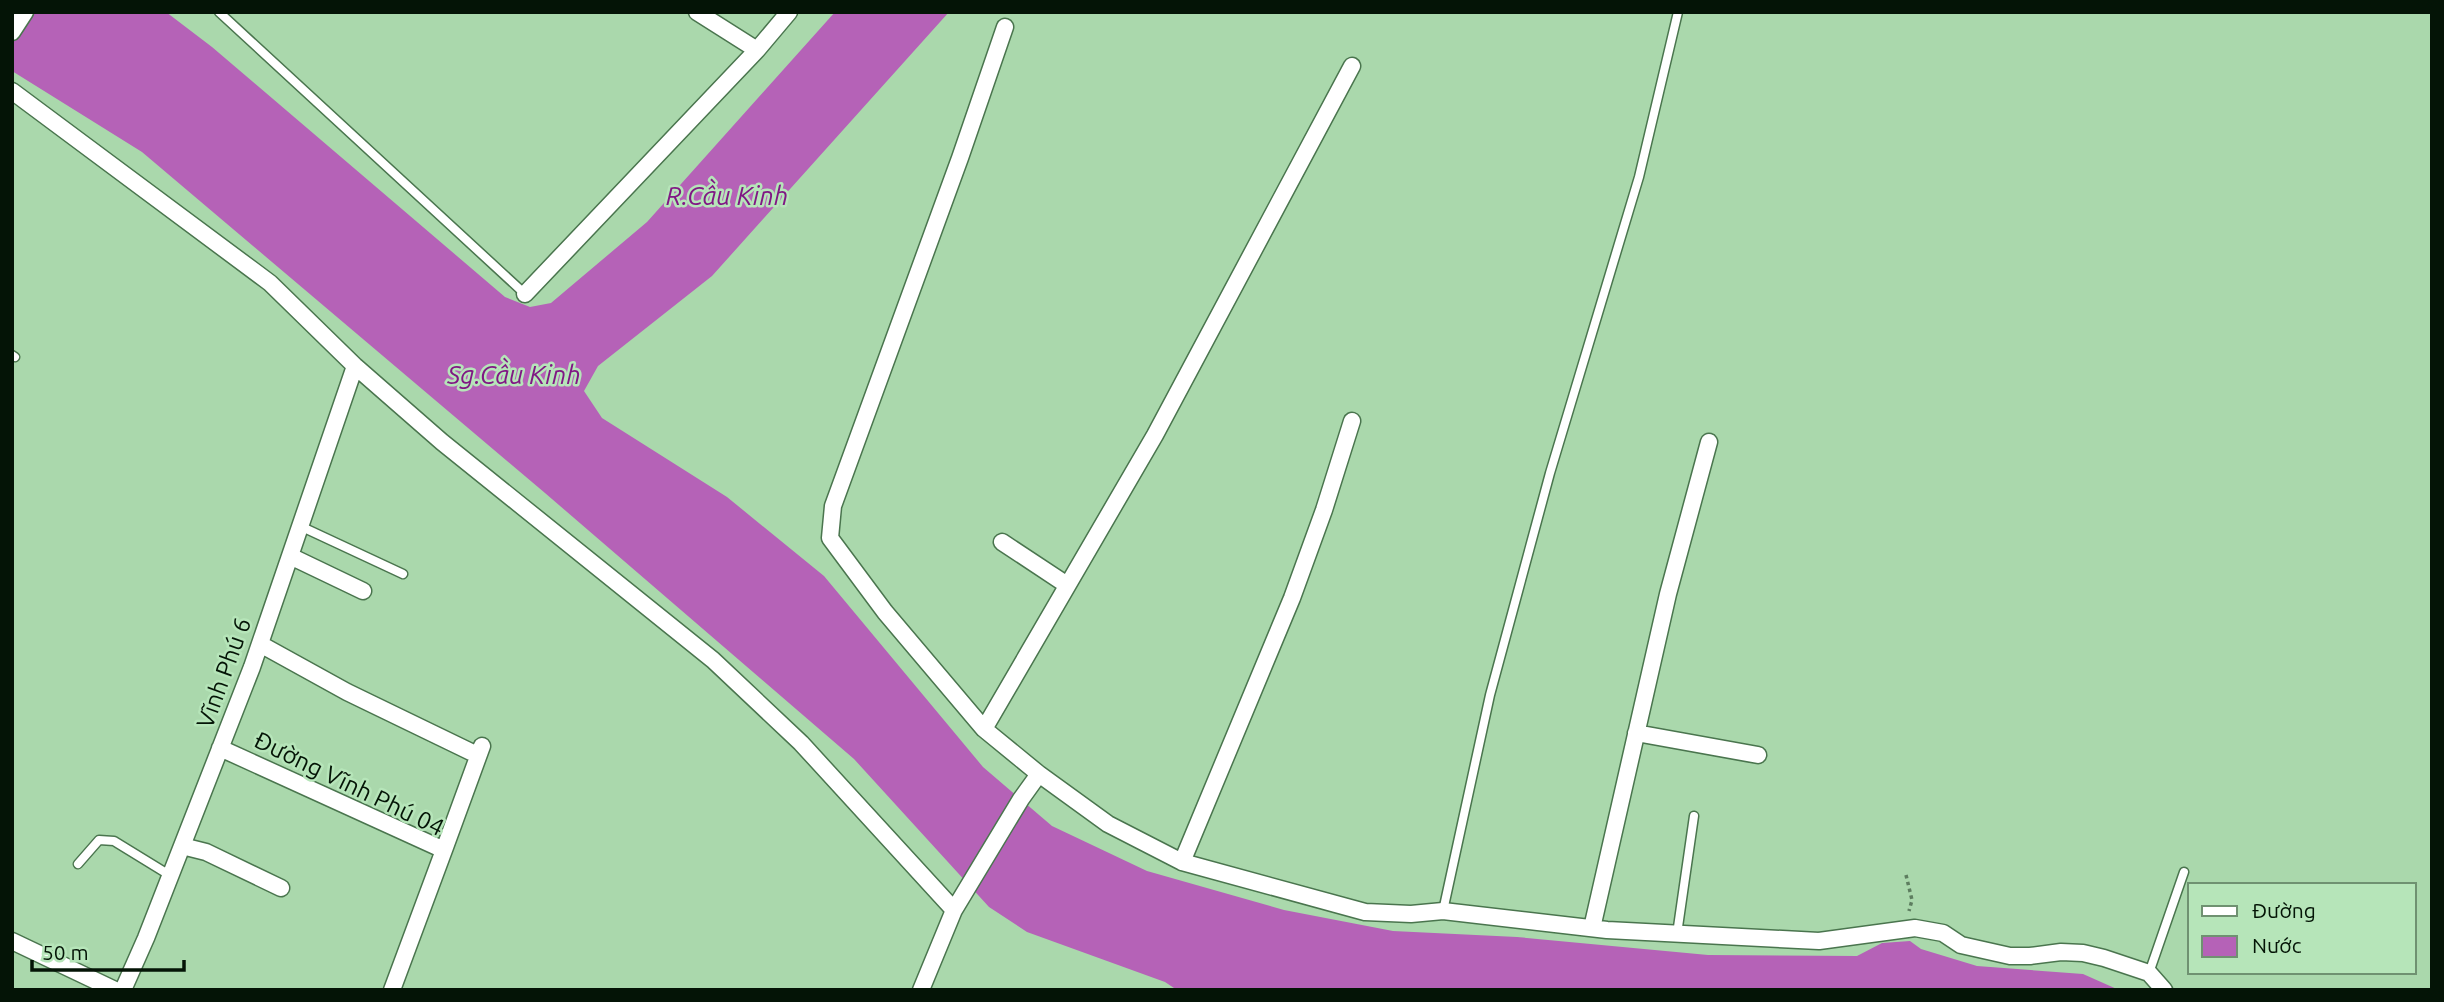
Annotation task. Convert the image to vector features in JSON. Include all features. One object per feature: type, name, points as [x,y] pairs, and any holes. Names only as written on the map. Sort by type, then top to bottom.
[{"type":"street","points":[[12,32],[24,12]]},
{"type":"street","points":[[697,12],[757,50]]},
{"type":"street","points":[[525,294],[757,50],[789,12]]},
{"type":"street","points":[[1004,27],[960,158],[833,506],[830,538],[885,612],[984,729],[1039,774],[1108,824],[1182,862],[1365,912],[1411,914],[1443,911],[1592,928],[1819,942],[1915,928],[1943,933],[1961,946],[2010,956],[2083,953],[2149,973],[2164,990]]},
{"type":"street","points":[[984,729],[1155,435],[1352,66]]},
{"type":"street","points":[[12,91],[270,283],[355,366],[442,442],[713,660],[801,743],[958,904]]},
{"type":"street","name":"Vĩnh Phú 6","points":[[123,990],[171,876],[260,644],[355,366]]},
{"type":"street","points":[[1182,862],[1292,598],[1352,421]]},
{"type":"street","points":[[1592,928],[1668,594],[1709,442]]},
{"type":"street","points":[[1002,542],[1067,585]]},
{"type":"street","points":[[290,556],[363,591]]},
{"type":"street","points":[[260,644],[346,692],[477,749],[444,850]]},
{"type":"street","points":[[1636,733],[1758,755]]},
{"type":"street","name":"Đường Vĩnh Phú 04","points":[[220,748],[444,850],[392,990]]},
{"type":"street","points":[[921,990],[958,904],[1039,774]]},
{"type":"street","points":[[182,846],[206,852],[281,888]]},
{"type":"street","points":[[12,941],[115,990]]},
{"type":"lane","points":[[219,12],[525,294]]},
{"type":"lane","points":[[1443,911],[1490,695],[1550,472],[1639,177],[1678,12]]},
{"type":"lane","points":[[300,526],[403,575]]},
{"type":"lane","points":[[1677,934],[1694,816]]},
{"type":"lane","points":[[78,864],[99,840],[114,842],[171,876]]},
{"type":"lane","points":[[2149,973],[2184,872]]},
{"type":"path","points":[[1904,930],[1912,901],[1906,875]]},
{"type":"water","name":"Sg.Cầu Kinh","points":[[12,12],[166,12],[212,47],[505,297],[530,307],[551,303],[647,222],[835,12],[949,12],[712,276],[598,366],[584,391],[602,418],[727,497],[824,576],[983,767],[1052,826],[1147,871],[1284,910],[1393,931],[1517,937],[1708,955],[1857,956],[1882,943],[1910,941],[1921,949],[1977,966],[2083,974],[2119,990],[1177,990],[1165,982],[1027,932],[989,907],[854,759],[545,493],[142,152],[12,71]]},
{"type":"water label","name":"R.Cầu Kinh","points":[[727,196]]}]
